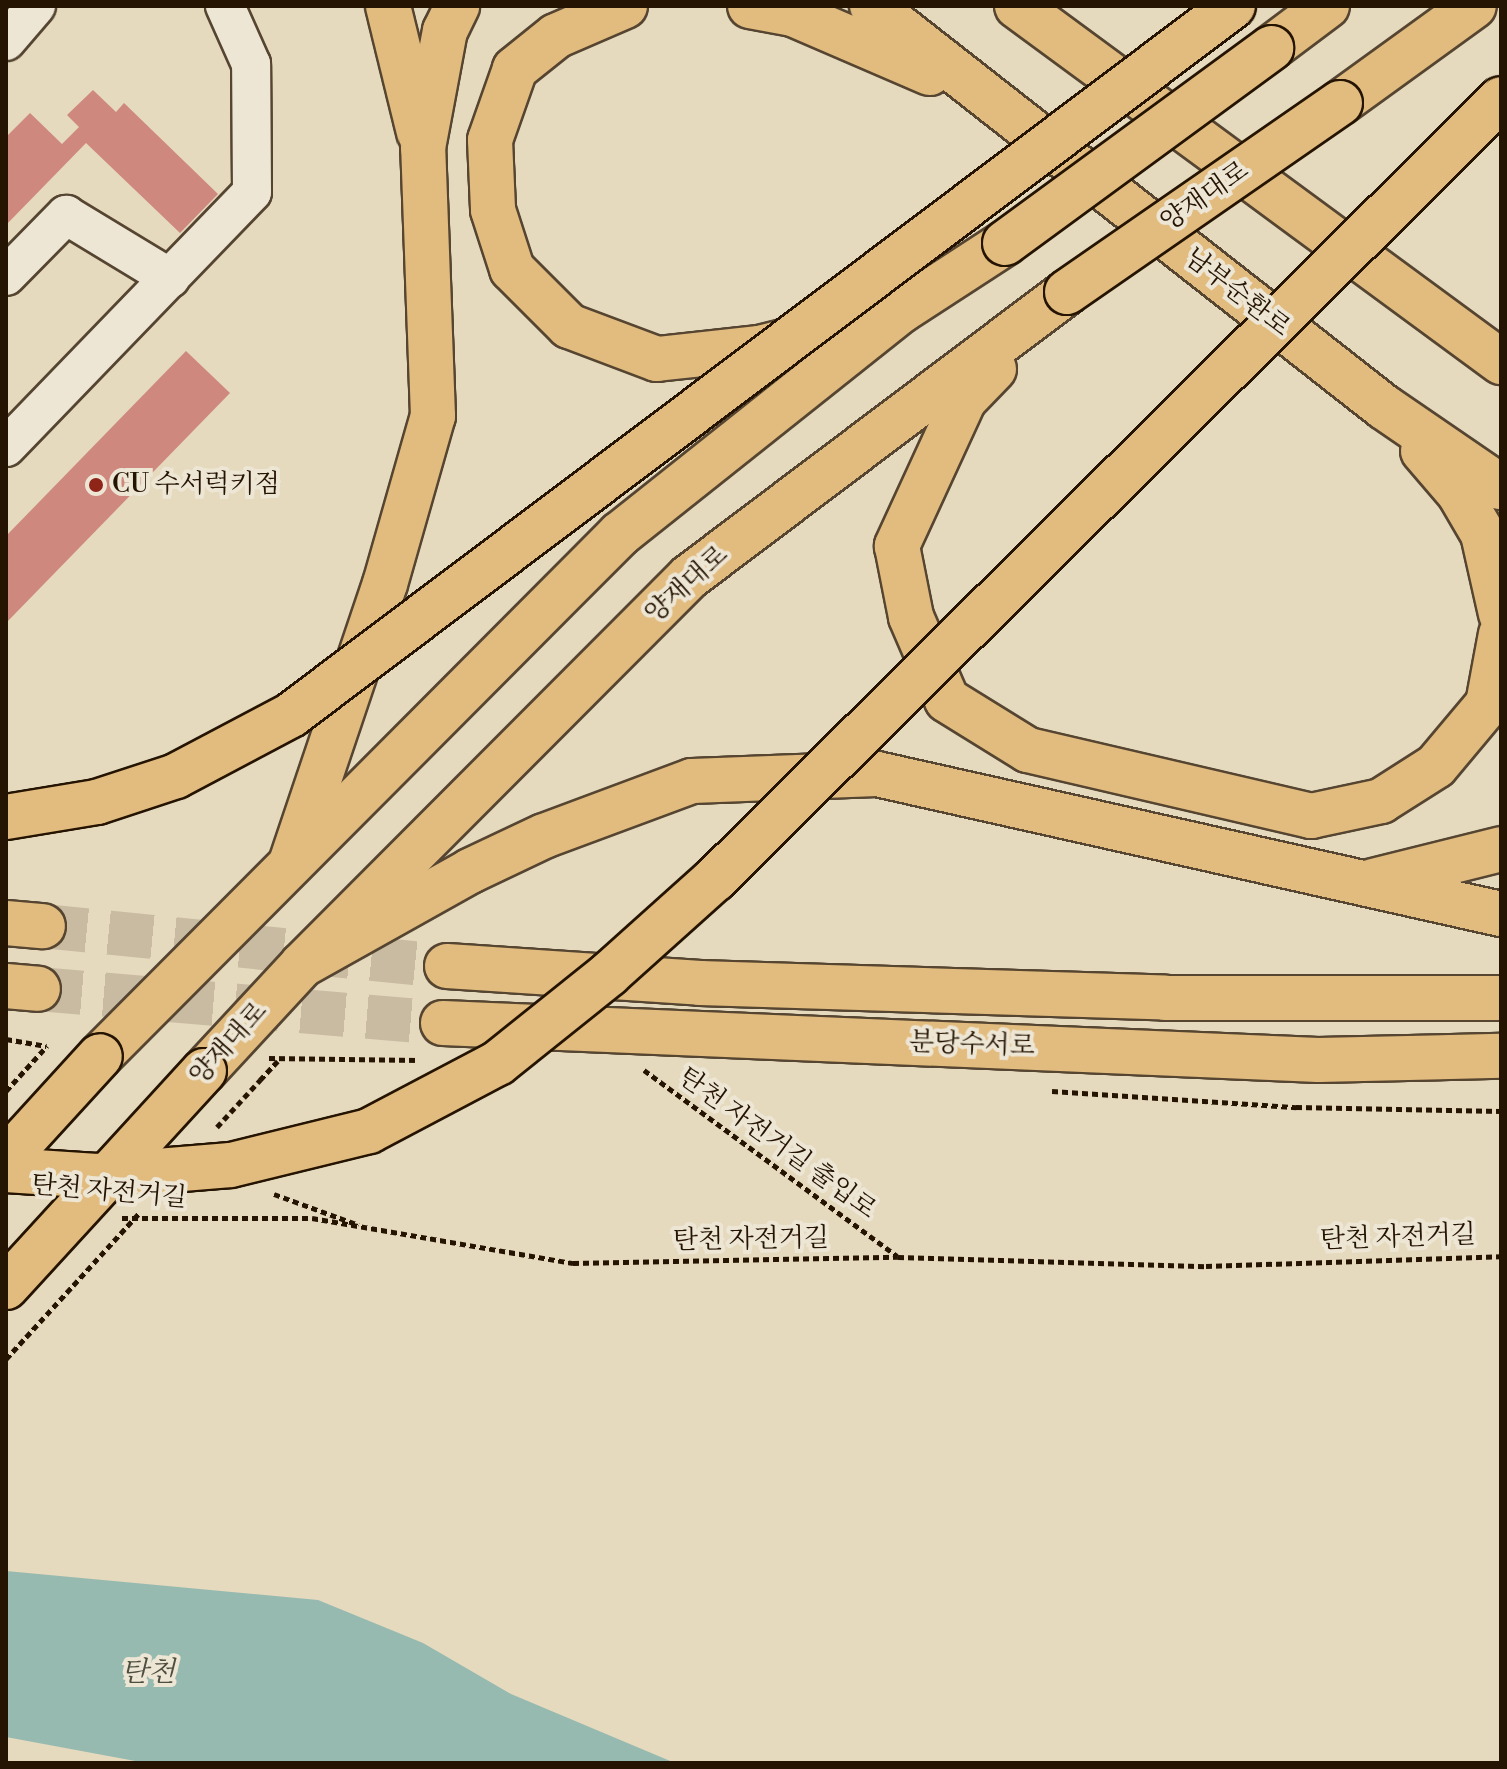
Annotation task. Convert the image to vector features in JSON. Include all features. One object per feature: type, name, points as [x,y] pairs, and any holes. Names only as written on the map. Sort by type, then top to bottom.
[{"type":"main road","points":[[288,873],[385,584],[433,416],[423,148],[388,6]]},
{"type":"main road","points":[[423,148],[445,31],[457,6]]},
{"type":"main road","points":[[625,6],[556,36],[515,69],[490,140],[493,210],[512,269],[569,326],[657,359],[759,348],[902,310]]},
{"type":"main road","points":[[750,6],[793,14],[977,92]]},
{"type":"main road","points":[[872,6],[977,92]]},
{"type":"main road","points":[[1017,6],[1501,362]]},
{"type":"main road","points":[[6,817],[97,802],[176,776],[291,715],[1233,6]]},
{"type":"main road","points":[[6,1159],[100,1056],[288,873],[620,534],[902,310],[1005,243],[1327,6]]},
{"type":"main road","name":"양재대로","points":[[6,1287],[302,965],[689,577],[1067,292],[1474,6]]},
{"type":"main road","name":"남부순환로","points":[[977,92],[1384,407],[1501,487]]},
{"type":"main road","points":[[6,1170],[97,1176],[231,1165],[369,1131],[498,1063],[609,974],[715,879],[1501,99]]},
{"type":"main road","points":[[1067,292],[964,400],[897,546],[911,617],[947,700],[1028,750],[1311,816],[1381,801],[1436,766],[1488,704],[1501,634]]},
{"type":"main road","points":[[1384,407],[1459,493],[1483,534],[1501,614]]},
{"type":"main road","points":[[302,965],[507,853],[692,781],[877,774],[1501,914]]},
{"type":"main road","points":[[1363,884],[1501,849]]},
{"type":"main road","name":"분당수서로","points":[[447,966],[700,983],[1165,998],[1501,998]]},
{"type":"main road","name":"분당수서로","points":[[443,1023],[1318,1060],[1501,1056]]},
{"type":"street","points":[[6,41],[36,6]]},
{"type":"street","points":[[6,447],[252,192],[251,64],[225,6]]},
{"type":"street","points":[[6,276],[66,215],[170,278]]},
{"type":"path","points":[[6,1039],[47,1046],[6,1091]]},
{"type":"path","points":[[207,1139],[279,1060]]},
{"type":"path","name":"탄천 자전거길 출입로","points":[[633,1063],[898,1257]]},
{"type":"path","points":[[264,1190],[376,1231]]},
{"type":"path","points":[[6,1359],[143,1208]]},
{"type":"path","name":"탄천 자전거길","points":[[114,1217],[312,1218],[573,1263],[898,1257],[1206,1266],[1501,1256]]},
{"type":"water","name":"탄천","points":[[6,1571],[318,1600],[423,1643],[511,1694],[675,1763],[146,1763],[6,1737]]},
{"type":"building","points":[[93,90],[116,112],[124,103],[218,194],[180,233],[86,143],[6,225],[6,137],[30,113],[62,144],[79,127],[67,115]]},
{"type":"building","points":[[186,351],[230,393],[6,623],[6,536]]},
{"type":"tunnel","points":[[43,926],[447,966]]},
{"type":"tunnel","points":[[38,989],[443,1023]]},
{"type":"place","name":"CU 수서럭키점","points":[[96,485]]}]
